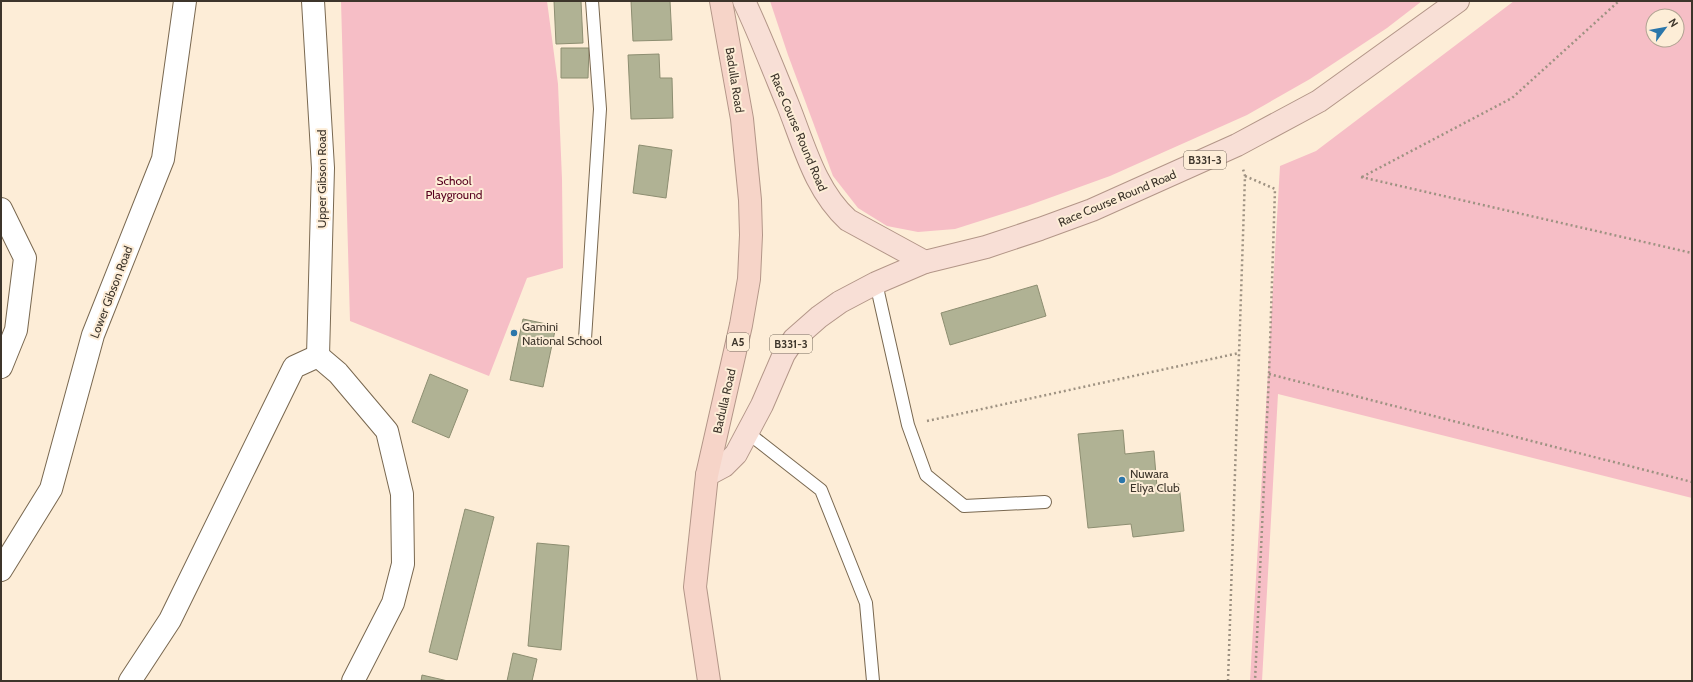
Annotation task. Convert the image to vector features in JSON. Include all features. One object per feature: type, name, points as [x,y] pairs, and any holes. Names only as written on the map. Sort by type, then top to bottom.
[{"type":"highway","name":"Badulla Road","points":[[709,681],[694,587],[707,475],[741,325],[749,279],[751,235],[750,200],[742,119],[721,1]]},
{"type":"main road","name":"Race Course Round Road","points":[[744,1],[811,164],[834,206],[853,223],[925,262]]},
{"type":"main road","name":"Race Course Round Road","points":[[707,475],[724,466],[736,454],[748,433],[784,354],[794,340],[819,317],[840,302],[876,283],[925,262],[986,246],[1055,224],[1137,191],[1237,145],[1319,101],[1458,1]]},
{"type":"street","name":"Lower Gibson Road","points":[[1,570],[51,489],[93,335],[163,159],[185,1]]},
{"type":"street","name":"Upper Gibson Road","points":[[313,1],[323,168],[318,356]]},
{"type":"street","points":[[1,209],[25,258],[16,330],[1,367]]},
{"type":"street","points":[[130,681],[170,620],[294,367],[318,356],[338,373],[387,431],[402,494],[403,564],[393,604],[353,681]]},
{"type":"lane","points":[[585,339],[600,109],[592,1]]},
{"type":"lane","points":[[876,283],[908,425],[926,475],[964,506],[1045,502]]},
{"type":"lane","points":[[748,433],[821,490],[866,603],[873,681]]},
{"type":"path","points":[[1619,1],[1512,98],[1361,178],[1692,253]]},
{"type":"path","points":[[1228,681],[1245,176],[1237,145]]},
{"type":"path","points":[[1245,176],[1275,189],[1270,374],[1255,681]]},
{"type":"path","points":[[908,425],[1239,353]]},
{"type":"path","points":[[1270,374],[1692,482]]},
{"type":"green space","name":"School Playground","points":[[341,1],[547,1],[558,84],[562,179],[563,268],[527,278],[489,376],[350,321]]},
{"type":"green space","points":[[770,1],[1422,1],[1387,28],[1310,79],[1247,115],[1110,176],[1027,206],[955,229],[918,232],[887,226],[858,208],[833,176],[788,55]]},
{"type":"green space","points":[[1514,1],[1692,1],[1692,498],[1278,394],[1262,681],[1250,681],[1280,166],[1316,151]]},
{"type":"building","points":[[554,1],[581,1],[583,43],[556,44]]},
{"type":"building","points":[[631,1],[670,1],[672,40],[633,41]]},
{"type":"building","points":[[561,48],[589,48],[588,78],[561,78]]},
{"type":"building","points":[[659,54],[660,78],[672,78],[673,118],[631,119],[628,55]]},
{"type":"building","points":[[639,145],[672,150],[666,198],[633,193]]},
{"type":"building","points":[[1037,285],[1046,316],[950,345],[941,313]]},
{"type":"building","points":[[523,319],[556,326],[543,387],[510,380]]},
{"type":"building","points":[[430,374],[468,390],[449,438],[412,422]]},
{"type":"building","points":[[1123,430],[1125,454],[1154,451],[1157,487],[1179,484],[1184,531],[1133,537],[1131,524],[1088,528],[1078,434]]},
{"type":"building","points":[[465,509],[494,517],[457,660],[429,652]]},
{"type":"building","points":[[537,543],[569,546],[561,650],[528,646]]},
{"type":"building","points":[[513,653],[537,659],[532,681],[507,681]]},
{"type":"building","points":[[422,675],[448,681],[421,681]]},
{"type":"place","name":"Gamini National School","points":[[514,333]]},
{"type":"place","name":"Nuwara Eliya Club","points":[[1122,480]]}]
